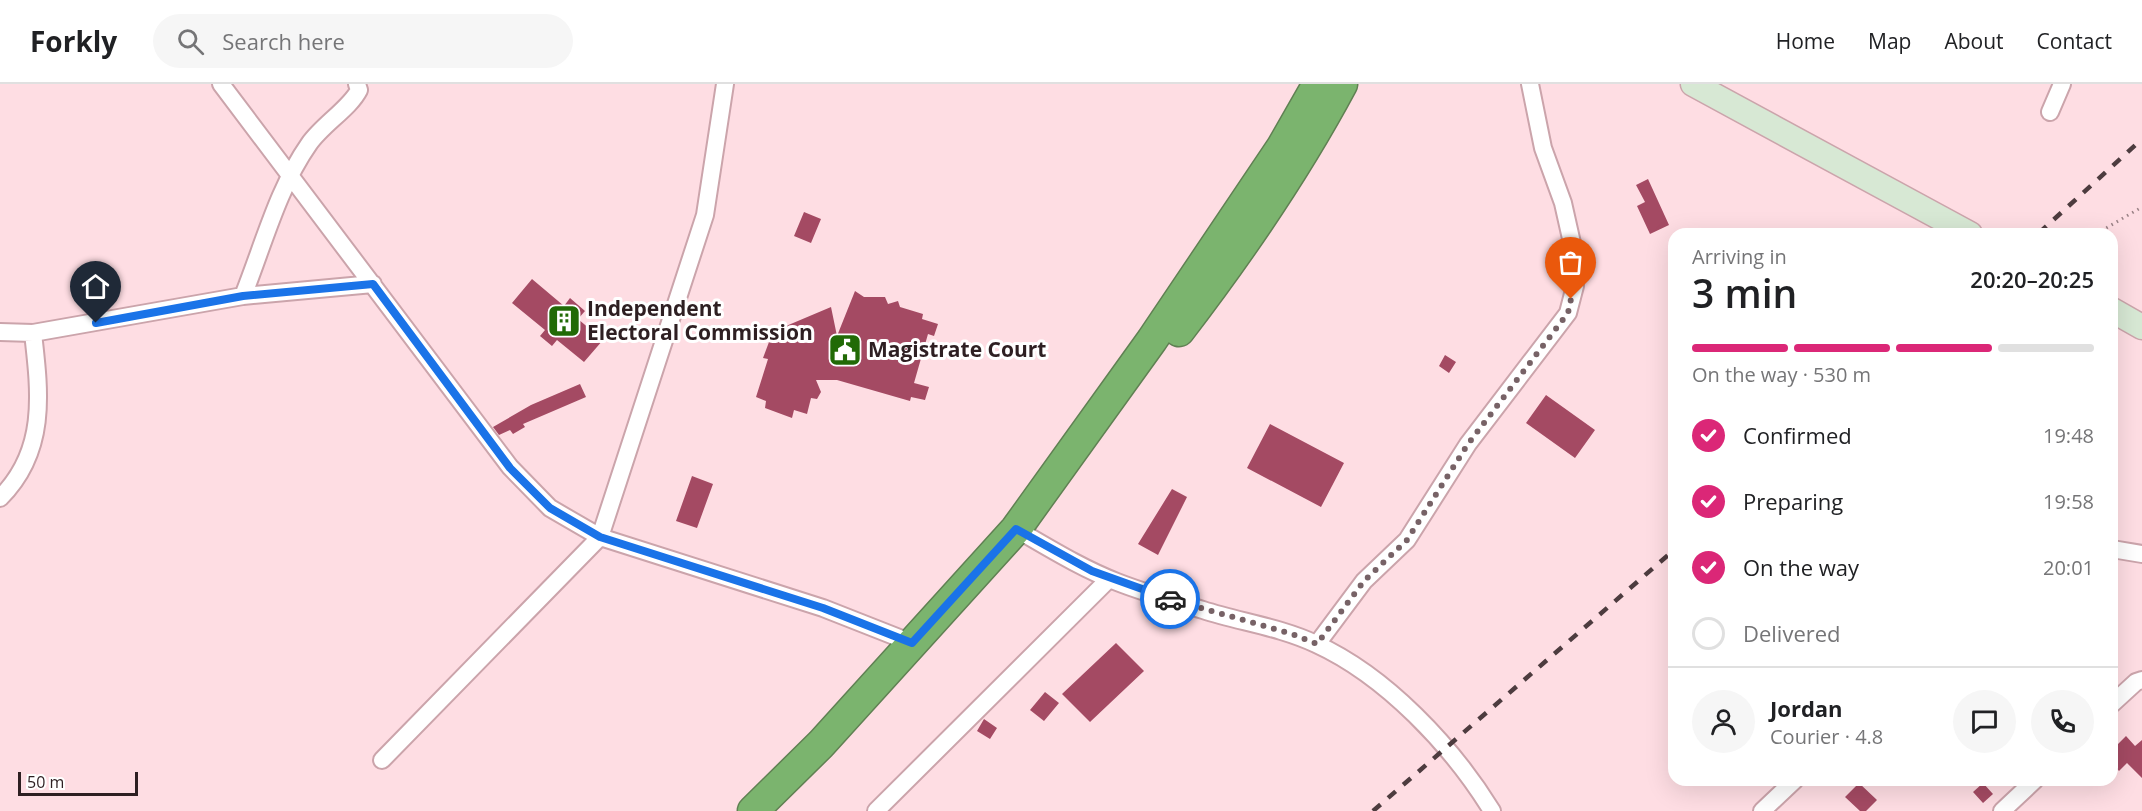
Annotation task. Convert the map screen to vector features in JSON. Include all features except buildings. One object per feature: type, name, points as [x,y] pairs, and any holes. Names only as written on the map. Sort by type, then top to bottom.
[{"type":"highway","points":[[753,811],[821,744],[1016,529],[1052,481],[1282,147],[1318,84]]},
{"type":"highway","points":[[1052,481],[1111,421],[1220,278],[1296,161],[1342,84]]},
{"type":"main road","points":[[1693,84],[1959,228]]},
{"type":"main road","points":[[2118,313],[2142,327]]},
{"type":"street","points":[[221,84],[291,174],[510,468],[550,508],[600,537],[823,608],[912,643]]},
{"type":"street","points":[[243,296],[291,174],[310,143],[335,115],[356,97],[359,90],[357,84]]},
{"type":"street","points":[[382,760],[600,537],[705,214],[725,84]]},
{"type":"street","points":[[1317,644],[1364,581],[1407,540],[1468,444],[1568,313],[1575,286],[1572,243],[1563,203],[1543,148],[1530,84]]},
{"type":"street","points":[[2050,112],[2062,84]]},
{"type":"street","points":[[0,332],[33,333],[243,296],[373,284]]},
{"type":"street","points":[[0,498],[26,464],[34,443],[39,382],[33,333]]},
{"type":"street","points":[[1016,529],[1109,579],[1206,611],[1292,634],[1317,644],[1358,667],[1394,695],[1444,749],[1492,811]]},
{"type":"street","points":[[2118,550],[2142,554]]},
{"type":"street","points":[[876,811],[1109,579]]},
{"type":"street","points":[[2118,698],[2136,682],[2142,680]]},
{"type":"street","points":[[1762,811],[1789,786]]},
{"type":"street","points":[[2002,811],[2029,786]]},
{"type":"path","points":[[2106,228],[2142,207]]},
{"type":"railway","points":[[2044,228],[2142,139]]},
{"type":"railway","points":[[1373,811],[1668,555]]},
{"type":"way so far","points":[[1170,599],[1292,634],[1317,644],[1364,581],[1407,540],[1468,444],[1568,313],[1571,299]]},
{"type":"place","name":"Independent Electoral Commission","points":[[564,321]]},
{"type":"place","name":"Magistrate Court","points":[[845,350]]},
{"type":"route","points":[[96,323],[243,296],[373,284],[510,468],[550,508],[600,537],[823,608],[912,643],[1016,529],[1076,563],[1116,582],[1170,599]]}]
